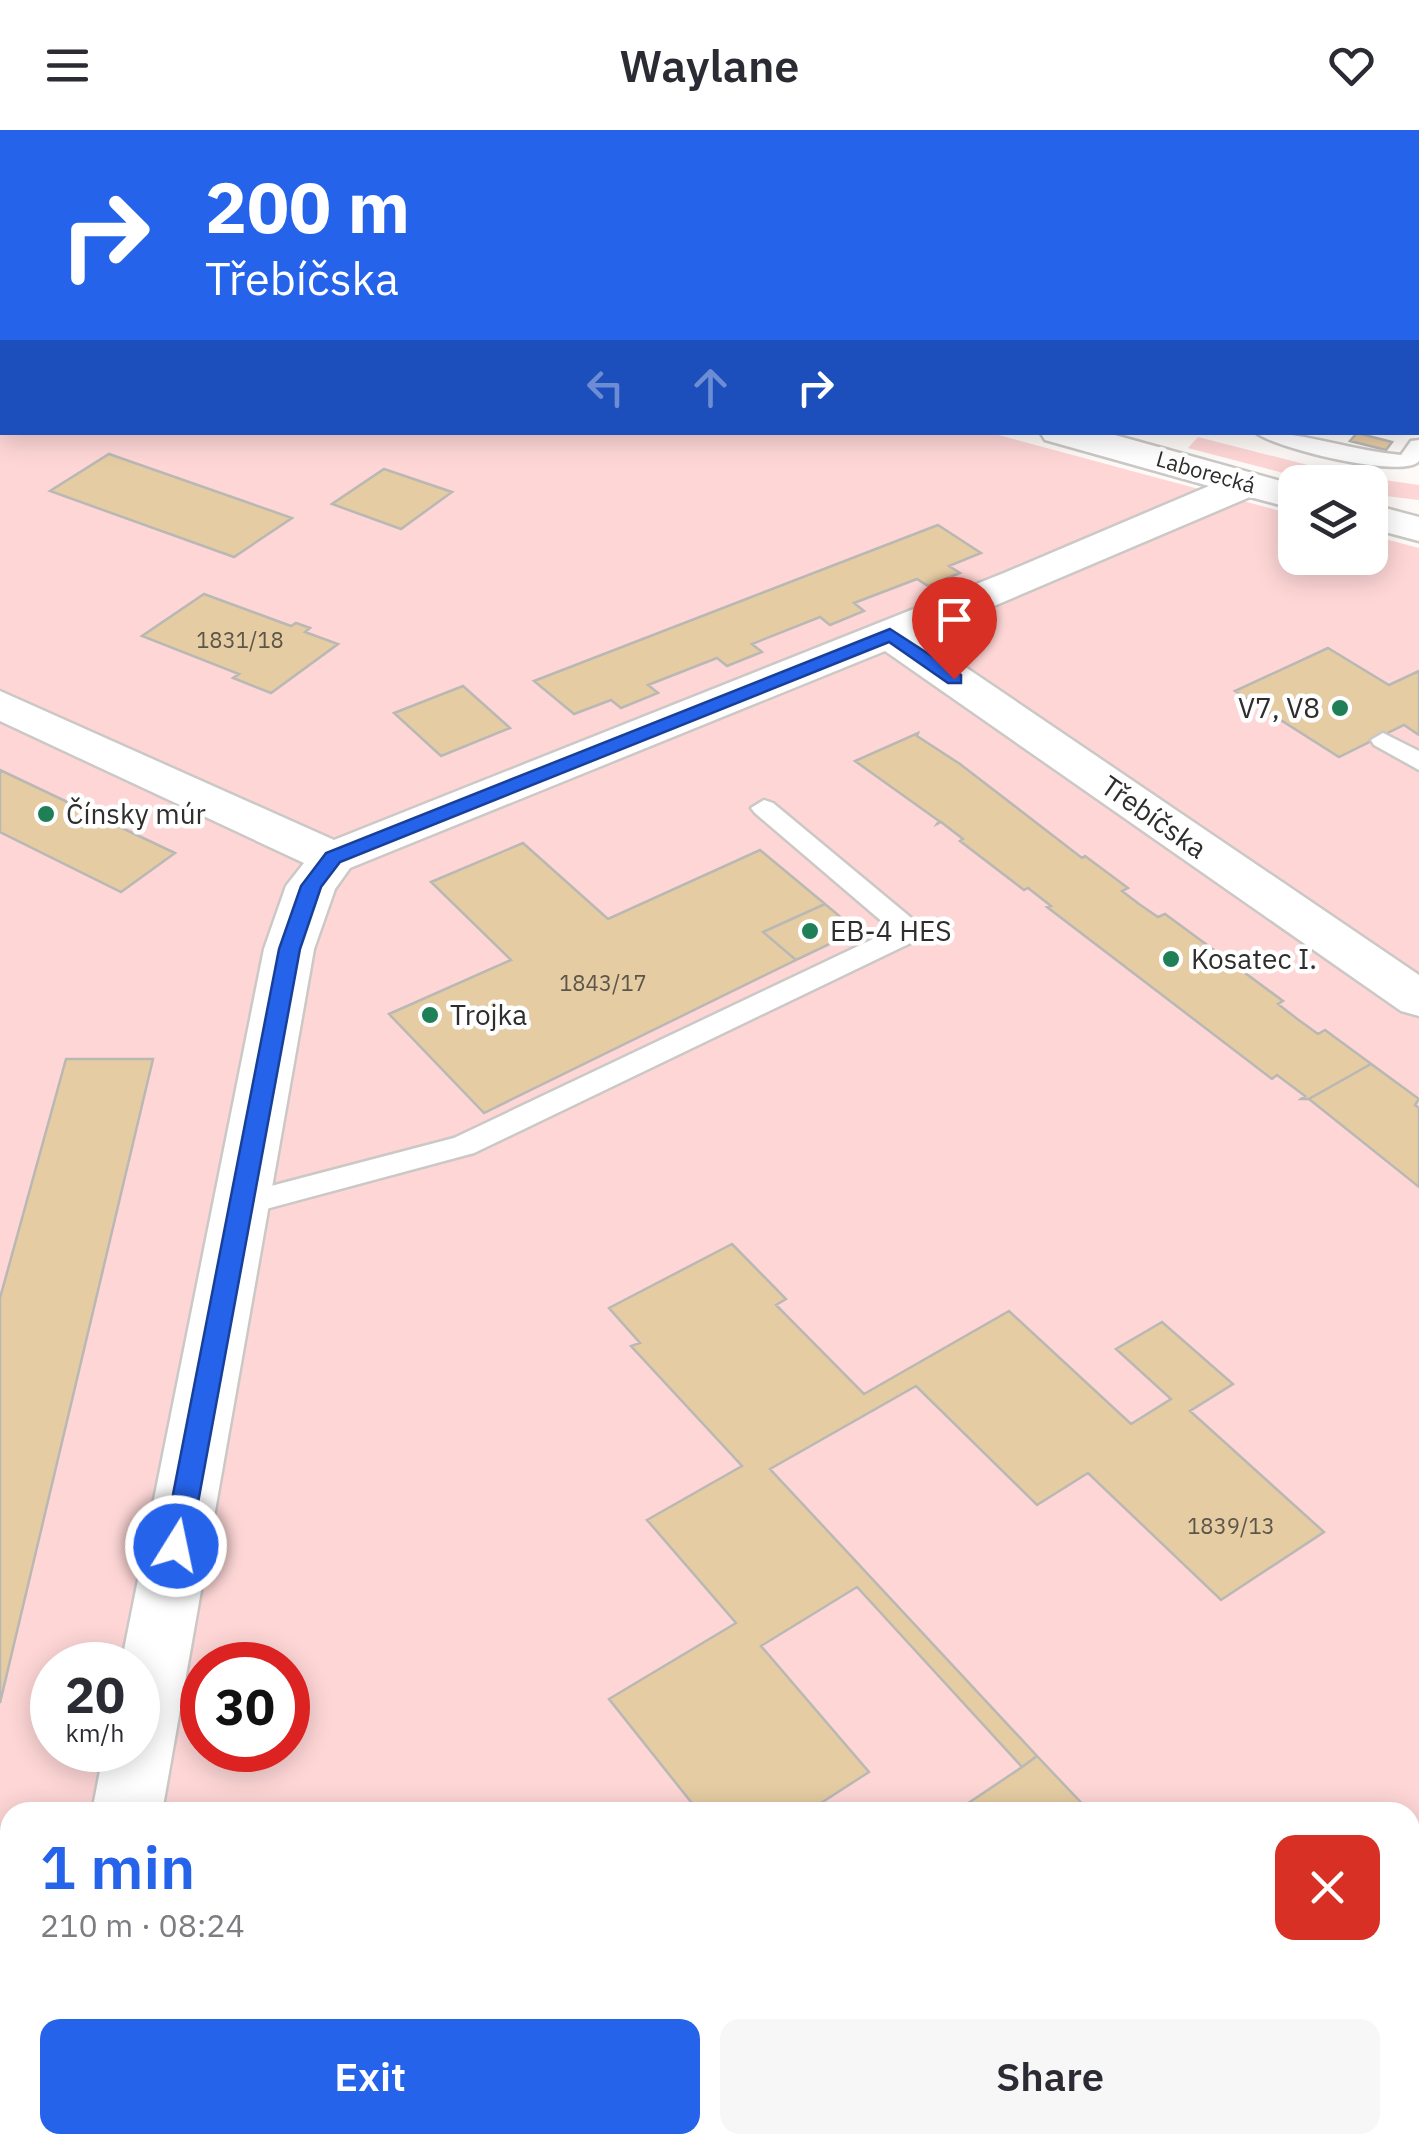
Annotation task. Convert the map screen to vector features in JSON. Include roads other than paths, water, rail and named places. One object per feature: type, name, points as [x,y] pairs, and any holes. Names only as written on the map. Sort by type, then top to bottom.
[{"type":"street","name":"Laborecká","points":[[1070,435],[1278,492]]},
{"type":"street","points":[[128,1802],[289,949],[311,886],[333,858],[890,635],[1196,509],[1247,484]]},
{"type":"street","points":[[1388,521],[1419,530]]},
{"type":"street","name":"Třebíčska","points":[[890,635],[1419,999]]},
{"type":"street","points":[[0,704],[333,858]]},
{"type":"lane","points":[[1292,436],[1359,458],[1407,462],[1419,446]]},
{"type":"lane","points":[[1382,740],[1419,762]]},
{"type":"lane","points":[[240,1204],[463,1146],[911,932],[764,808]]},
{"type":"place","name":"V7, V8","points":[[1340,708]]},
{"type":"place","name":"Čínsky múr","points":[[46,814]]},
{"type":"place","name":"EB-4 HES","points":[[810,931]]},
{"type":"place","name":"Kosatec I.","points":[[1171,959]]},
{"type":"place","name":"Trojka","points":[[430,1015]]}]
